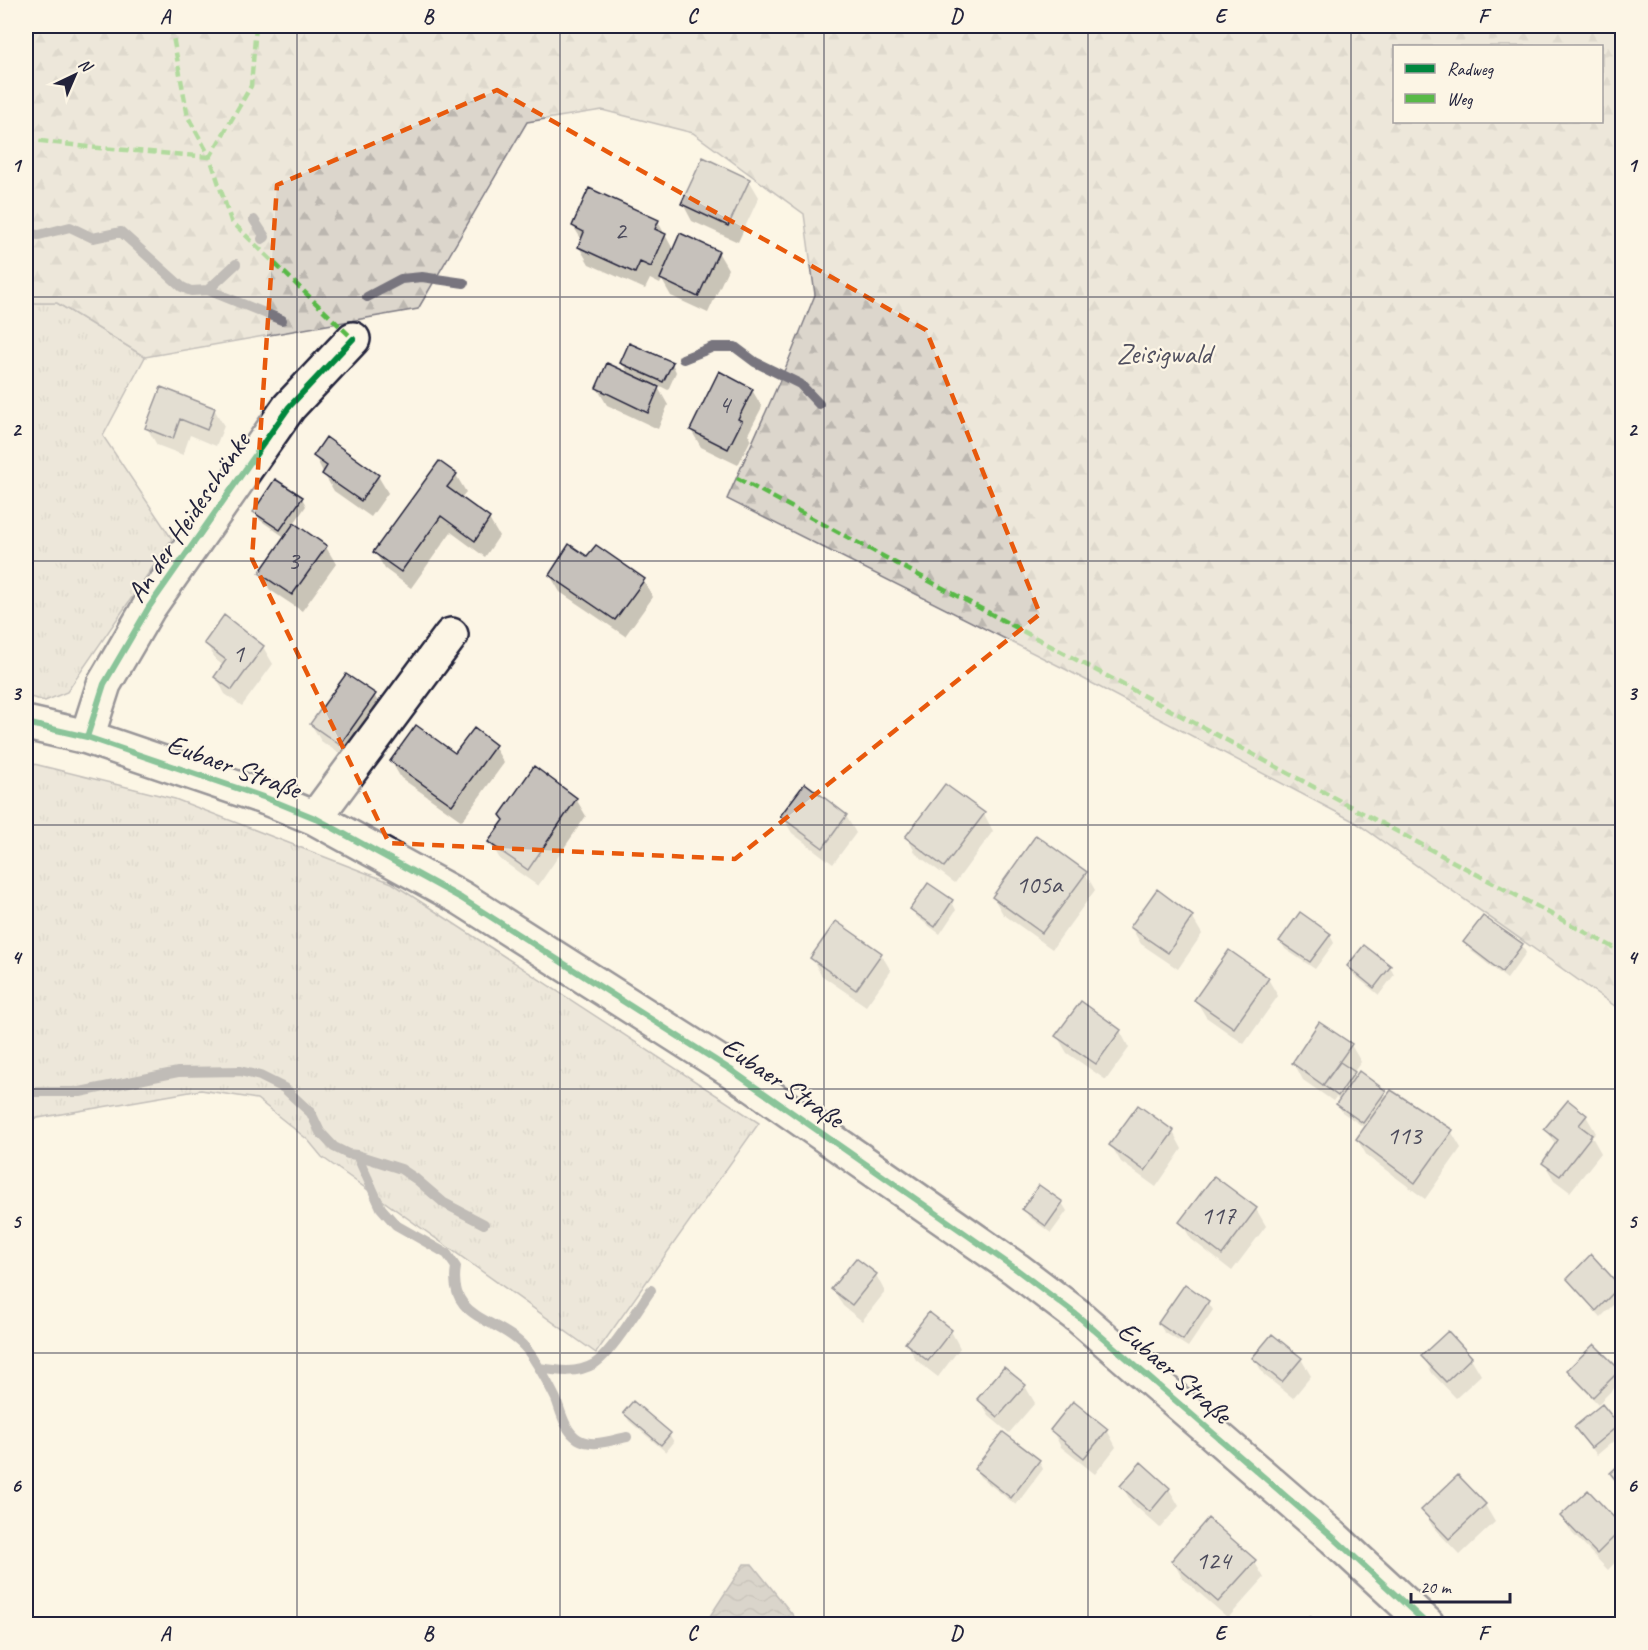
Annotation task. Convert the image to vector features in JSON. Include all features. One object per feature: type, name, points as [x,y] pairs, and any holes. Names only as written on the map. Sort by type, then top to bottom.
[{"type":"street","name":"An der Heideschänke","points":[[87,737],[105,684],[149,608],[289,407],[353,339]]},
{"type":"street","points":[[315,818],[450,634]]},
{"type":"street","name":"Eubaer Straße","points":[[26,723],[87,737],[266,798],[315,818],[461,898],[711,1058],[1016,1269],[1078,1316],[1334,1538],[1427,1624]]},
{"type":"highlighted area","points":[[497,90],[926,330],[1040,614],[735,859],[389,843],[252,559],[277,185]]},
{"type":"green space","name":"Zeisigwald","points":[[26,26],[1622,26],[1622,1011],[1355,822],[1065,669],[727,499],[815,295],[804,214],[693,133],[602,110],[527,122],[418,309],[145,357],[57,303],[26,303]]},
{"type":"green space","points":[[26,303],[57,303],[145,357],[103,436],[172,539],[67,692],[45,701],[26,696]]},
{"type":"green space","points":[[26,762],[175,799],[392,883],[759,1123],[596,1353],[322,1157],[308,1140],[257,1099],[201,1090],[26,1120]]},
{"type":"water","points":[[744,1564],[752,1564],[800,1624],[713,1624],[710,1616]]},
{"type":"building","points":[[703,157],[750,179],[728,226],[681,204]]},
{"type":"building","points":[[589,188],[659,220],[655,229],[666,234],[651,267],[640,262],[635,273],[578,247],[584,232],[572,226]]},
{"type":"building","points":[[680,233],[719,251],[698,297],[660,279]]},
{"type":"building","points":[[629,343],[673,362],[663,382],[620,363]]},
{"type":"building","points":[[607,363],[659,387],[648,413],[596,388]]},
{"type":"building","points":[[719,371],[753,389],[738,419],[742,421],[728,449],[690,430]]},
{"type":"building","points":[[161,387],[215,408],[207,430],[180,419],[173,439],[145,428]]},
{"type":"building","points":[[326,437],[379,475],[361,501],[322,474],[327,466],[313,456]]},
{"type":"building","points":[[439,461],[457,474],[447,487],[490,518],[475,541],[441,516],[401,572],[373,552]]},
{"type":"building","points":[[275,479],[303,497],[280,530],[253,512]]},
{"type":"building","points":[[294,523],[327,546],[292,595],[259,573]]},
{"type":"building","points":[[569,544],[587,556],[596,545],[645,579],[615,620],[549,575]]},
{"type":"building","points":[[224,615],[264,646],[232,690],[214,677],[226,660],[204,643]]},
{"type":"building","points":[[346,674],[376,694],[340,745],[310,724]]},
{"type":"building","points":[[416,725],[455,753],[474,728],[496,745],[452,805],[390,761]]},
{"type":"building","points":[[534,766],[577,798],[528,870],[488,842],[504,820],[500,815]]},
{"type":"building","points":[[805,783],[847,815],[823,848],[780,816]]},
{"type":"building","points":[[945,784],[985,813],[944,867],[905,837]]},
{"type":"building","points":[[1036,835],[1087,872],[1042,933],[992,897]]},
{"type":"building","points":[[928,883],[953,900],[935,927],[910,909]]},
{"type":"building","points":[[1157,889],[1193,916],[1168,953],[1130,927]]},
{"type":"building","points":[[1300,912],[1331,934],[1310,962],[1279,941]]},
{"type":"building","points":[[1483,916],[1523,944],[1502,972],[1463,942]]},
{"type":"building","points":[[836,921],[882,953],[856,990],[810,958]]},
{"type":"building","points":[[1364,945],[1391,966],[1374,988],[1347,966]]},
{"type":"building","points":[[1229,950],[1269,978],[1234,1028],[1194,1000]]},
{"type":"building","points":[[1081,1001],[1121,1030],[1096,1064],[1055,1036]]},
{"type":"building","points":[[1319,1022],[1352,1044],[1323,1085],[1292,1063]]},
{"type":"building","points":[[1340,1062],[1355,1072],[1338,1096],[1323,1085]]},
{"type":"building","points":[[1359,1071],[1386,1091],[1363,1123],[1336,1104]]},
{"type":"building","points":[[1391,1090],[1453,1130],[1415,1183],[1356,1139]]},
{"type":"building","points":[[1568,1100],[1587,1115],[1579,1125],[1592,1135],[1560,1176],[1542,1163],[1558,1140],[1544,1129]]},
{"type":"building","points":[[1138,1105],[1174,1131],[1145,1171],[1109,1145]]},
{"type":"building","points":[[1214,1176],[1257,1208],[1222,1255],[1179,1222]]},
{"type":"building","points":[[1039,1185],[1063,1202],[1046,1226],[1022,1209]]},
{"type":"building","points":[[1591,1254],[1620,1286],[1596,1311],[1567,1279]]},
{"type":"building","points":[[856,1258],[877,1274],[852,1305],[831,1289]]},
{"type":"building","points":[[1185,1284],[1209,1301],[1183,1340],[1158,1323]]},
{"type":"building","points":[[929,1312],[952,1330],[928,1361],[905,1343]]},
{"type":"building","points":[[1448,1331],[1472,1357],[1446,1382],[1421,1356]]},
{"type":"building","points":[[1272,1334],[1302,1358],[1282,1382],[1252,1358]]},
{"type":"building","points":[[1594,1344],[1620,1370],[1593,1397],[1567,1370]]},
{"type":"building","points":[[1004,1367],[1026,1385],[998,1417],[977,1399]]},
{"type":"building","points":[[633,1401],[671,1433],[661,1445],[623,1413]]},
{"type":"building","points":[[1073,1401],[1108,1429],[1084,1458],[1050,1430]]},
{"type":"building","points":[[1602,1404],[1619,1425],[1591,1448],[1574,1427]]},
{"type":"building","points":[[1003,1432],[1040,1460],[1011,1498],[974,1469]]},
{"type":"building","points":[[1141,1462],[1170,1488],[1150,1512],[1120,1486]]},
{"type":"building","points":[[1622,1462],[1622,1488],[1610,1473]]},
{"type":"building","points":[[1458,1475],[1486,1504],[1449,1539],[1421,1510]]},
{"type":"building","points":[[1588,1490],[1622,1526],[1622,1529],[1597,1554],[1560,1516]]},
{"type":"building","points":[[1208,1518],[1256,1560],[1218,1602],[1171,1561]]},
{"type":"building","points":[[1310,1616],[1319,1624],[1302,1624]]},
{"type":"waterway","points":[[254,220],[265,237],[262,239]]},
{"type":"waterway","points":[[26,234],[39,235],[70,227],[93,238],[121,232],[182,287],[191,291],[208,290],[282,320]]},
{"type":"waterway","points":[[208,290],[236,264]]},
{"type":"waterway","points":[[367,297],[401,279],[422,277],[464,283]]},
{"type":"waterway","points":[[683,359],[713,347],[735,347],[755,362],[800,384],[819,404]]},
{"type":"waterway","points":[[26,1092],[80,1092],[178,1072],[240,1071],[260,1076],[284,1088],[311,1113],[320,1132],[334,1147],[348,1154],[401,1169],[444,1203],[484,1224]]},
{"type":"waterway","points":[[357,1155],[381,1208],[396,1225],[447,1254],[456,1267],[455,1285],[460,1299],[468,1309],[505,1331],[528,1351],[547,1380],[564,1421],[574,1436],[590,1443],[627,1437]]},
{"type":"waterway","points":[[539,1368],[574,1370],[594,1364],[616,1341],[651,1290]]},
{"type":"marked path","points":[[171,26],[188,117],[210,157]]},
{"type":"marked path","points":[[256,26],[251,86],[210,157],[231,221],[353,339]]},
{"type":"marked path","points":[[26,139],[88,147],[210,157]]},
{"type":"marked path","points":[[737,478],[1622,952]]},
{"type":"cycle path","points":[[87,737],[104,684],[149,607],[289,407],[353,339]]},
{"type":"cycle path","points":[[26,723],[87,737],[266,798],[315,818],[461,898],[731,1070],[1016,1269],[1078,1316],[1334,1538],[1427,1624]]}]
